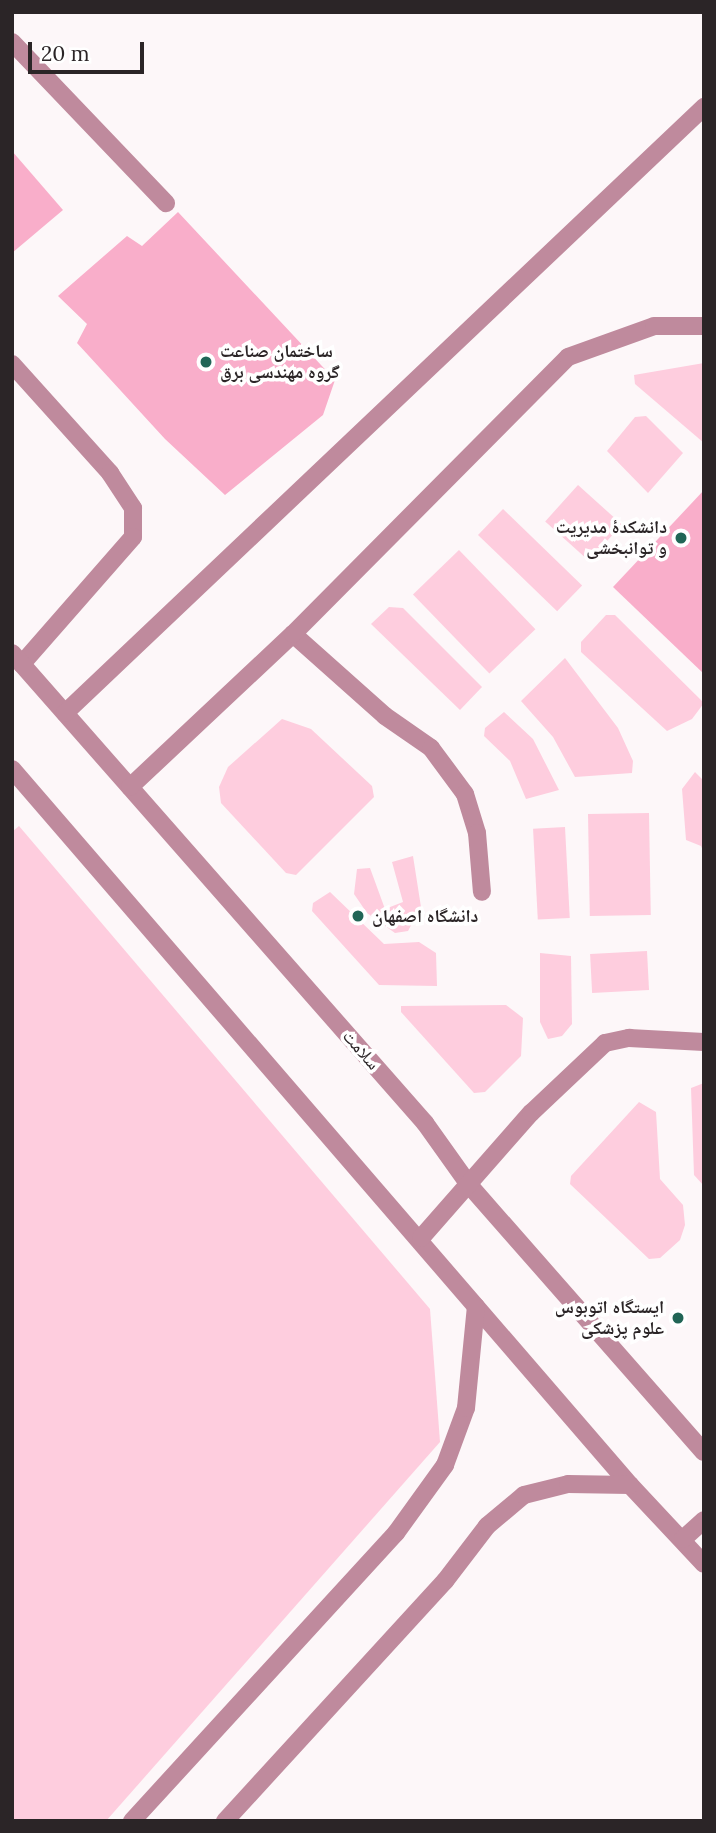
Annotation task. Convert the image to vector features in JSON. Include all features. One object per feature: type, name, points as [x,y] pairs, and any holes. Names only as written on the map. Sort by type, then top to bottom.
[{"type":"street","points":[[12,42],[166,203]]},
{"type":"street","points":[[65,713],[704,107]]},
{"type":"street","points":[[130,786],[293,634],[568,357],[654,326],[704,326]]},
{"type":"street","points":[[12,364],[110,473],[133,508],[133,537],[17,659]]},
{"type":"street","points":[[293,634],[385,716],[431,748],[465,793],[477,833],[482,892]]},
{"type":"street","name":"سلامت","points":[[17,659],[425,1123],[470,1186],[704,1452]]},
{"type":"street","points":[[12,769],[421,1238],[630,1485],[704,1564]]},
{"type":"street","points":[[421,1238],[470,1186],[531,1113],[605,1043],[629,1038],[704,1042]]},
{"type":"street","points":[[132,1821],[396,1533],[445,1465],[466,1408],[476,1306]]},
{"type":"street","points":[[225,1821],[496,1518],[524,1495],[568,1484],[630,1485]]},
{"type":"street","points":[[683,1539],[704,1520]]},
{"type":"shaded area","points":[[704,363],[704,443],[635,384],[634,375]]},
{"type":"shaded area","points":[[646,416],[683,453],[648,493],[607,451],[635,417]]},
{"type":"shaded area","points":[[578,485],[622,524],[589,561],[545,521]]},
{"type":"shaded area","points":[[503,509],[582,585],[557,611],[478,535]]},
{"type":"shaded area","points":[[459,550],[535,629],[489,674],[413,594]]},
{"type":"shaded area","points":[[389,607],[403,608],[482,687],[460,710],[371,624]]},
{"type":"shaded area","points":[[606,615],[615,615],[704,703],[692,719],[667,731],[581,652],[581,642]]},
{"type":"shaded area","points":[[565,658],[618,728],[633,761],[632,773],[575,777],[553,737],[521,701]]},
{"type":"shaded area","points":[[504,712],[533,739],[559,790],[526,799],[510,761],[484,736],[485,728]]},
{"type":"shaded area","points":[[282,719],[311,729],[372,786],[374,797],[296,875],[286,873],[221,803],[219,787],[228,767]]},
{"type":"shaded area","points":[[695,772],[704,781],[704,853],[701,846],[686,840],[682,789]]},
{"type":"shaded area","points":[[649,813],[651,915],[590,916],[588,814]]},
{"type":"shaded area","points":[[19,826],[430,1309],[440,1442],[106,1821],[12,1821],[12,832]]},
{"type":"shaded area","points":[[565,827],[570,918],[538,920],[533,829]]},
{"type":"shaded area","points":[[413,856],[421,907],[408,931],[395,933],[367,913],[354,894],[357,869],[370,868],[385,909],[403,902],[392,862]]},
{"type":"shaded area","points":[[330,892],[384,944],[419,942],[436,953],[437,986],[379,985],[312,911],[313,903]]},
{"type":"shaded area","points":[[647,951],[649,990],[592,993],[590,954]]},
{"type":"shaded area","points":[[540,953],[571,956],[572,1024],[562,1036],[548,1039],[540,1022]]},
{"type":"shaded area","points":[[506,1005],[523,1018],[521,1056],[485,1092],[474,1093],[401,1012],[401,1006]]},
{"type":"shaded area","points":[[704,1083],[704,1186],[694,1175],[691,1088]]},
{"type":"shaded area","points":[[639,1102],[656,1112],[660,1179],[683,1205],[685,1225],[680,1240],[660,1258],[649,1259],[570,1184],[571,1176]]},
{"type":"building","points":[[12,151],[63,210],[12,253]]},
{"type":"building","name":"ساختمان صناعت گروه مهندسی برق","points":[[178,212],[335,380],[323,415],[225,495],[165,439],[77,343],[87,324],[58,296],[127,236],[142,246]]},
{"type":"building","name":"دانشکدهٔ مدیریت و توانبخشی","points":[[704,490],[704,674],[613,587]]},
{"type":"place","name":"ساختمان صناعت گروه مهندسی برق","points":[[206,362]]},
{"type":"place","name":"دانشکدهٔ مدیریت و توانبخشی","points":[[681,538]]},
{"type":"place","name":"دانشگاه اصفهان","points":[[358,916]]},
{"type":"place","name":"ایستگاه اتوبوس علوم پزشکی","points":[[678,1318]]}]
